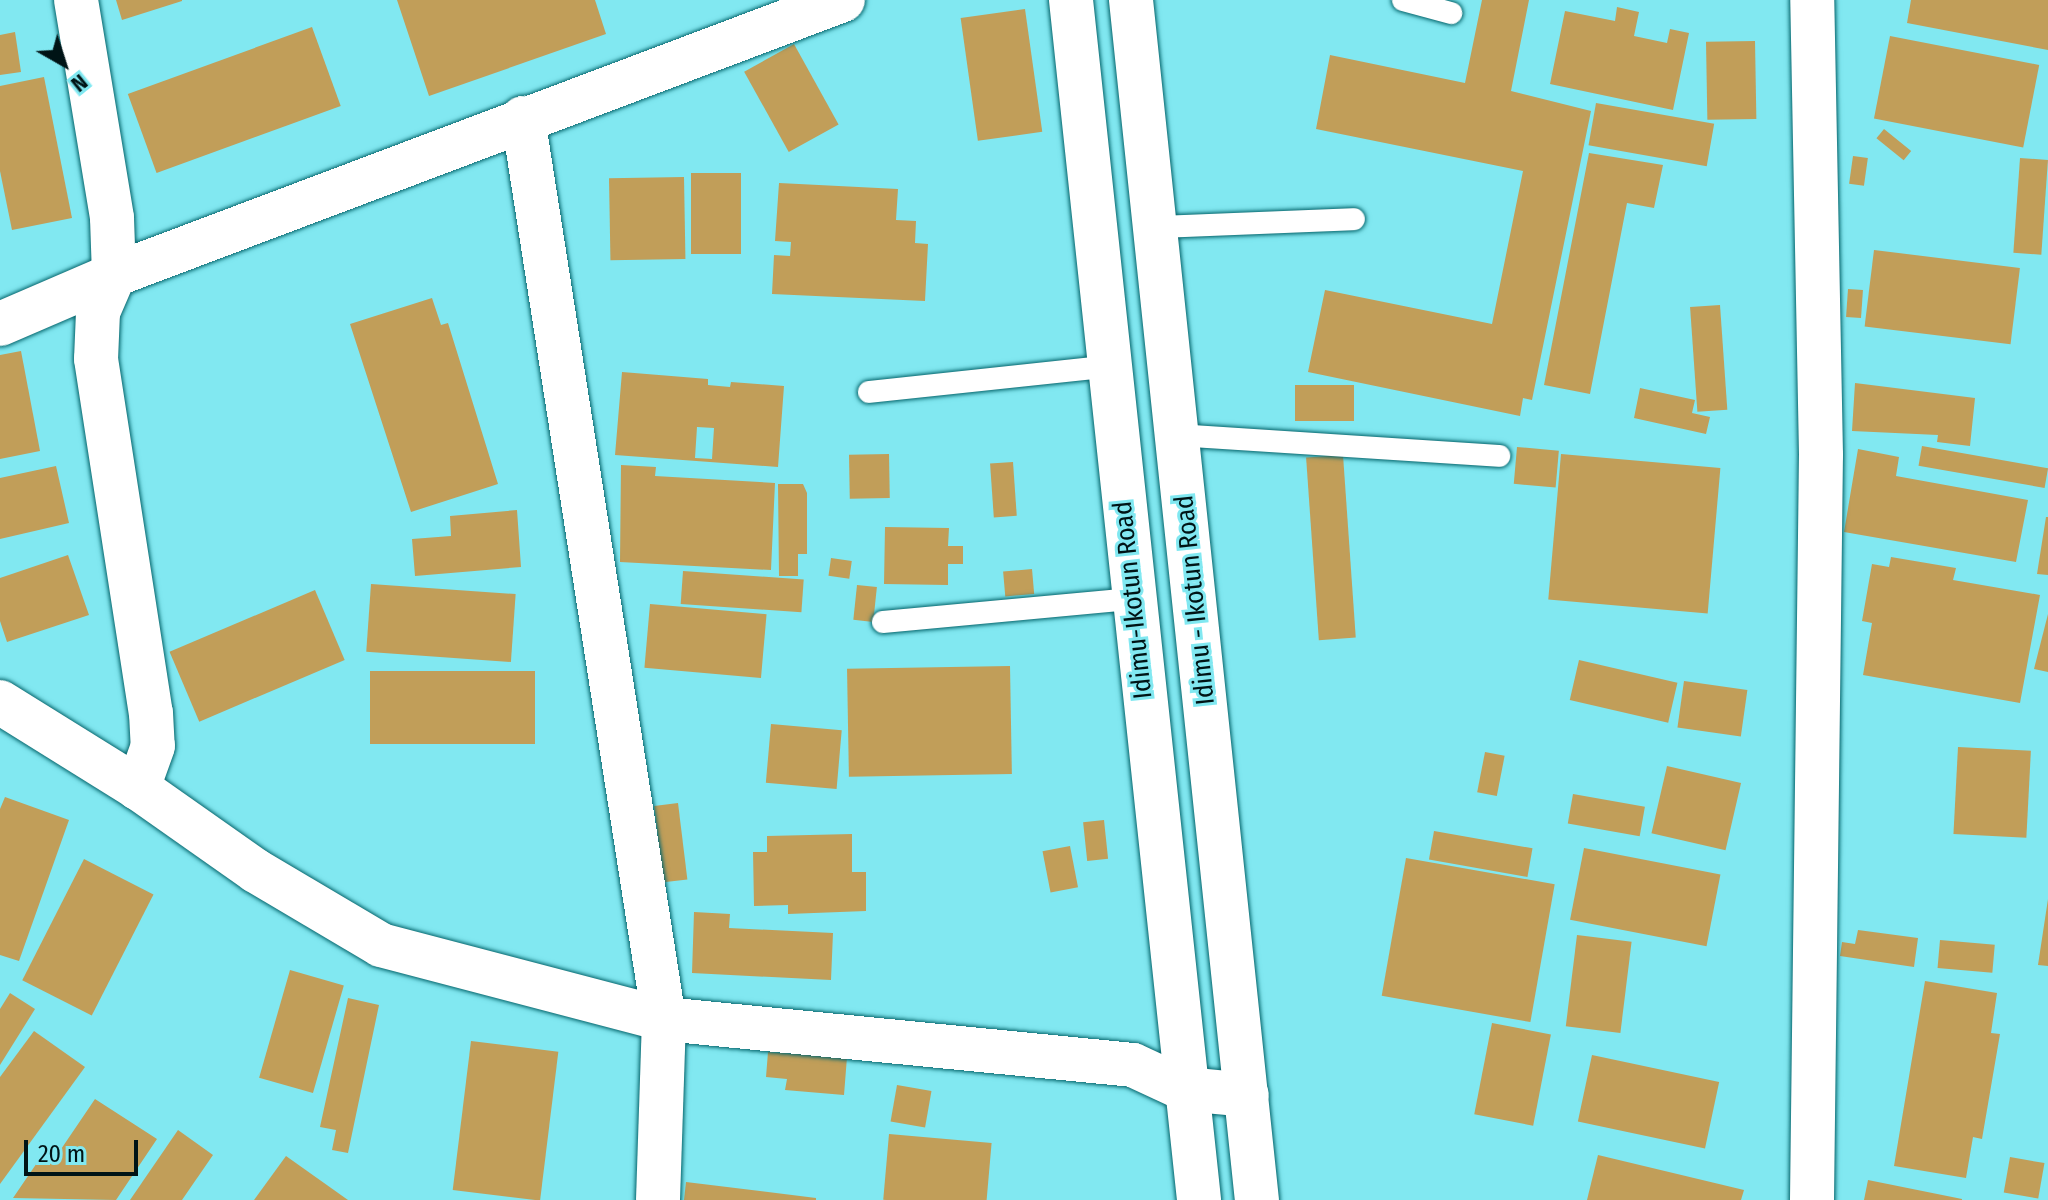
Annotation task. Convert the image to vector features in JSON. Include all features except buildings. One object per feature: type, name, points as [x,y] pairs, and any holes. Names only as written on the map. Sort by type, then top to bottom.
[{"type":"street","points":[[76,0],[112,218],[114,275],[98,312],[96,359],[151,713],[153,746],[138,788]]},
{"type":"street","points":[[0,324],[114,275],[523,118],[843,0]]},
{"type":"street","name":"Idimu-Ikotun Road","points":[[1071,0],[1111,366],[1132,599],[1199,1200]]},
{"type":"street","name":"Idimu - Ikotun Road","points":[[1131,0],[1158,227],[1176,435],[1257,1200]]},
{"type":"street","points":[[1812,0],[1821,455],[1812,1200]]},
{"type":"street","points":[[523,118],[664,1019],[658,1200]]},
{"type":"street","points":[[0,702],[138,788],[256,871],[381,945],[664,1019],[1133,1065],[1185,1089],[1247,1095]]},
{"type":"lane","points":[[1403,0],[1451,13]]},
{"type":"lane","points":[[1158,227],[1354,219]]},
{"type":"lane","points":[[869,392],[1111,366]]},
{"type":"lane","points":[[1176,435],[1499,456]]},
{"type":"lane","points":[[883,622],[1132,599]]}]
